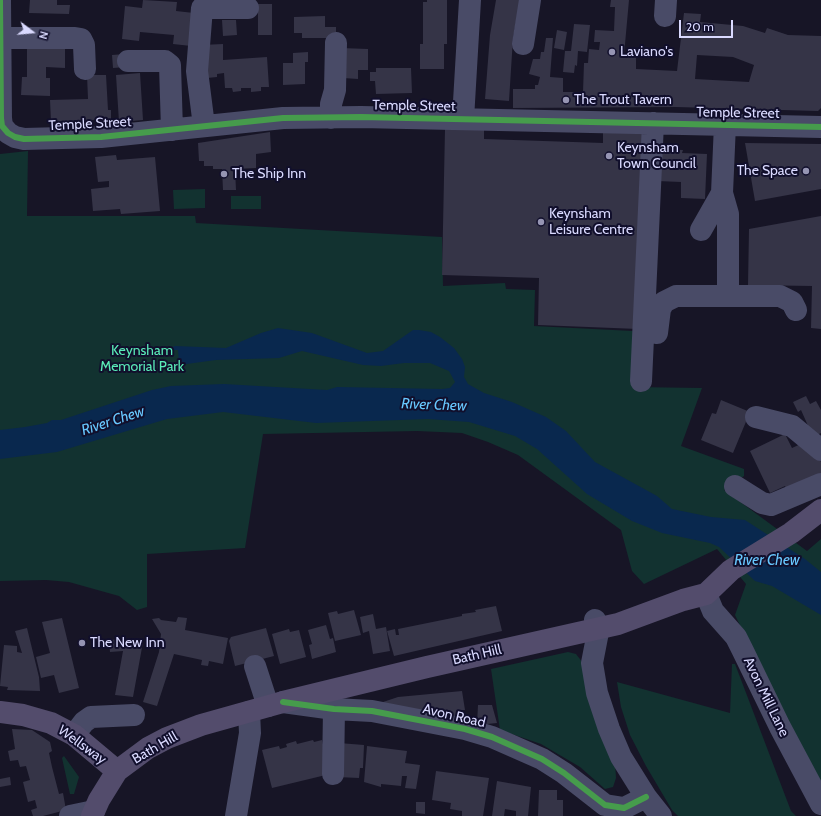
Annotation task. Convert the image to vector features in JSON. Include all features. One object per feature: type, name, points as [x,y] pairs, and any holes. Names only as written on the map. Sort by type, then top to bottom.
[{"type":"main road","name":"Bath Hill","points":[[117,771],[148,748],[167,738],[201,725],[597,624],[618,624],[682,600],[706,594],[731,570],[791,533],[821,510]]},
{"type":"main road","name":"Wellsway","points":[[0,712],[22,715],[51,723],[74,735],[117,771]]},
{"type":"main road","points":[[93,814],[117,771]]},
{"type":"street","points":[[0,0],[2,130]]},
{"type":"street","points":[[463,119],[470,0]]},
{"type":"street","points":[[523,44],[530,0]]},
{"type":"street","points":[[204,126],[197,71],[202,8],[248,8]]},
{"type":"street","points":[[1,38],[80,39],[84,45],[85,69]]},
{"type":"street","points":[[331,52],[343,90],[332,104],[331,118]]},
{"type":"street","points":[[128,61],[165,61],[170,65],[172,130]]},
{"type":"street","name":"Temple Street","points":[[2,130],[15,137],[24,139],[101,137],[275,118],[463,119],[821,127]]},
{"type":"street","points":[[641,381],[653,123]]},
{"type":"street","points":[[725,124],[722,193],[728,214],[728,296]]},
{"type":"street","points":[[701,230],[722,193]]},
{"type":"street","points":[[657,333],[660,309],[664,302],[676,296],[780,296],[792,302],[796,310]]},
{"type":"street","points":[[756,417],[792,426],[821,450]]},
{"type":"street","points":[[735,486],[762,503],[771,505],[821,484]]},
{"type":"street","name":"Avon Mill Lane","points":[[706,594],[713,610],[736,637],[780,727],[821,804]]},
{"type":"street","points":[[597,624],[592,663],[597,694],[621,757],[646,797],[661,816]]},
{"type":"street","points":[[236,816],[250,733],[267,707],[255,666]]},
{"type":"street","name":"Avon Road","points":[[267,707],[372,711],[465,729],[511,745],[542,759],[564,773],[605,805],[624,808],[646,797]]},
{"type":"street","points":[[333,774],[334,709]]},
{"type":"street","points":[[74,735],[84,722],[91,717],[134,715]]},
{"type":"street","points":[[70,816],[93,814]]},
{"type":"green space","name":"Keynsham Memorial Park","points":[[28,151],[27,216],[195,216],[196,223],[442,237],[443,286],[505,283],[506,289],[535,290],[534,326],[633,331],[632,387],[702,388],[681,446],[744,469],[744,476],[724,490],[807,551],[821,539],[821,793],[735,615],[746,584],[717,549],[644,584],[632,571],[621,530],[518,455],[462,433],[417,431],[263,434],[245,548],[147,554],[147,607],[137,610],[119,596],[69,582],[46,580],[0,581],[0,154]]},
{"type":"green space","points":[[205,189],[205,208],[174,209],[173,190]]},
{"type":"green space","points":[[231,196],[261,196],[261,209],[231,209]]},
{"type":"green space","points":[[568,652],[576,654],[583,663],[615,762],[616,778],[613,787],[605,789],[580,767],[541,744],[500,730],[491,669]]},
{"type":"green space","points":[[732,664],[735,664],[791,811],[796,816],[678,816],[672,810],[630,735],[621,707],[617,682],[730,713]]},
{"type":"green space","points":[[64,756],[79,777],[74,794],[70,794],[62,758]]},
{"type":"water","name":"River Chew","points":[[278,328],[312,333],[367,353],[383,351],[413,330],[431,332],[454,348],[462,359],[465,367],[464,377],[468,384],[484,393],[512,402],[546,417],[566,431],[595,462],[657,496],[672,509],[711,517],[745,520],[805,559],[821,572],[821,615],[772,586],[755,581],[719,547],[710,543],[662,533],[632,521],[587,494],[537,449],[515,436],[469,422],[428,419],[316,423],[223,412],[167,419],[57,452],[0,459],[0,430],[47,423],[52,420],[61,420],[152,390],[171,386],[224,384],[327,390],[337,387],[442,389],[450,388],[455,382],[449,371],[430,363],[404,363],[381,366],[363,365],[302,351],[279,358],[216,360],[179,365],[172,363],[179,363],[178,350],[166,350],[175,346],[226,348],[261,333]]},
{"type":"building","points":[[30,0],[57,0],[57,5],[70,5],[69,14],[29,13]]},
{"type":"building","points":[[143,0],[177,2],[176,11],[194,13],[191,46],[173,44],[174,35],[140,32],[139,41],[122,39],[125,6],[142,8]]},
{"type":"building","points":[[427,0],[447,0],[447,44],[444,44],[444,69],[420,69],[420,44],[423,44],[423,2],[427,2]]},
{"type":"building","points":[[496,0],[520,0],[513,38],[509,101],[485,99],[490,35]]},
{"type":"building","points":[[611,0],[629,0],[624,55],[636,56],[636,69],[677,71],[684,13],[701,14],[700,22],[743,26],[765,33],[767,28],[788,35],[821,36],[821,108],[818,111],[676,107],[513,108],[513,89],[535,89],[535,85],[538,85],[540,77],[529,74],[533,59],[540,59],[541,52],[544,52],[546,38],[553,38],[550,77],[563,78],[563,92],[583,92],[584,63],[588,63],[589,49],[599,50],[600,42],[594,42],[595,30],[614,31],[615,7],[610,7]],"holes":[[[697,55],[733,57],[754,65],[749,82],[695,79]]]},
{"type":"building","points":[[258,4],[272,4],[272,35],[258,35]]},
{"type":"building","points":[[325,16],[325,27],[336,27],[336,42],[326,42],[326,38],[302,38],[302,33],[294,33],[294,17]]},
{"type":"building","points":[[222,20],[236,20],[237,35],[223,36]]},
{"type":"building","points":[[574,24],[590,25],[587,52],[578,51],[577,66],[575,65],[574,73],[563,72],[565,51],[571,51]]},
{"type":"building","points":[[557,30],[567,32],[564,50],[554,48]]},
{"type":"building","points":[[223,44],[223,60],[267,57],[269,87],[261,87],[261,91],[251,92],[251,88],[241,88],[241,91],[233,92],[232,88],[225,88],[224,73],[217,74],[217,77],[207,78],[202,45]]},
{"type":"building","points":[[27,45],[65,46],[65,68],[46,67],[46,78],[50,78],[50,96],[21,95],[22,77],[27,77]]},
{"type":"building","points":[[341,48],[368,49],[368,70],[358,70],[358,79],[343,78]]},
{"type":"building","points":[[308,52],[308,62],[305,62],[305,84],[283,85],[283,63],[293,63],[293,53]]},
{"type":"building","points":[[125,54],[126,67],[113,68],[112,55]]},
{"type":"building","points":[[376,68],[411,68],[412,93],[376,94],[375,81],[370,81],[370,72],[376,72]]},
{"type":"building","points":[[140,73],[143,120],[119,122],[116,75]]},
{"type":"building","points":[[87,75],[106,75],[108,110],[111,110],[111,119],[51,122],[50,100],[88,99]]},
{"type":"building","points":[[445,129],[484,129],[484,139],[603,143],[603,130],[643,131],[638,329],[538,325],[539,278],[442,275]]},
{"type":"building","points":[[270,132],[271,152],[256,154],[256,168],[235,169],[236,190],[223,190],[222,169],[213,169],[213,166],[204,166],[204,161],[199,161],[198,143]]},
{"type":"building","points":[[745,143],[821,144],[821,189],[755,201]]},
{"type":"building","points":[[658,149],[683,150],[682,153],[707,154],[705,199],[681,198],[681,182],[657,181]]},
{"type":"building","points":[[116,155],[117,160],[155,157],[160,211],[121,214],[120,209],[93,211],[91,189],[109,187],[109,181],[98,182],[95,157]]},
{"type":"building","points":[[821,216],[821,329],[811,328],[812,286],[748,285],[749,229]]},
{"type":"building","points":[[806,396],[810,404],[816,401],[821,410],[821,433],[813,437],[801,410],[798,412],[793,402]]},
{"type":"building","points":[[721,400],[750,412],[733,453],[701,440],[712,413],[716,414]]},
{"type":"building","points":[[785,434],[792,448],[805,442],[817,453],[821,462],[821,474],[787,491],[785,486],[770,493],[750,451]]},
{"type":"building","points":[[496,606],[502,631],[394,656],[387,631],[395,629],[396,635],[399,635],[398,629],[462,616],[462,614],[476,612],[475,610]]},
{"type":"building","points":[[354,610],[361,635],[335,641],[328,613],[337,611],[338,614]]},
{"type":"building","points":[[373,614],[376,629],[386,627],[390,651],[373,654],[369,631],[363,633],[360,617]]},
{"type":"building","points":[[178,617],[187,618],[185,630],[228,638],[223,664],[209,661],[208,666],[201,665],[202,660],[174,654],[157,706],[143,702],[159,652],[161,634],[152,619],[159,618],[161,620],[176,622]]},
{"type":"building","points":[[62,618],[79,688],[59,693],[54,675],[41,678],[36,657],[50,653],[42,622]]},
{"type":"building","points":[[326,625],[330,639],[333,638],[336,652],[312,659],[309,645],[312,644],[308,630]]},
{"type":"building","points":[[27,628],[39,677],[40,691],[7,690],[8,687],[0,686],[4,645],[17,646],[17,652],[22,653],[15,631]]},
{"type":"building","points":[[266,628],[274,656],[235,666],[229,641],[231,637]]},
{"type":"building","points":[[289,629],[290,632],[299,630],[306,657],[280,664],[272,634]]},
{"type":"building","points":[[125,639],[143,642],[133,697],[115,695],[123,651],[110,652],[109,640]]},
{"type":"building","points":[[462,691],[465,710],[459,710],[461,721],[383,706],[383,702],[398,697]]},
{"type":"building","points":[[478,705],[492,705],[497,723],[477,725]]},
{"type":"building","points":[[12,729],[32,730],[50,742],[52,751],[49,753],[52,767],[59,794],[63,793],[66,810],[43,816],[33,816],[31,810],[37,808],[35,800],[28,802],[23,782],[30,780],[26,766],[20,767],[18,760],[10,761],[8,751],[15,749]]},
{"type":"building","points":[[313,740],[314,742],[322,740],[330,774],[272,788],[262,750],[279,746],[280,749],[287,747],[286,744],[296,741],[297,744]]},
{"type":"building","points":[[339,743],[364,745],[363,768],[360,768],[359,778],[337,777]]},
{"type":"building","points":[[367,746],[407,751],[405,763],[420,765],[416,789],[405,788],[407,776],[402,776],[401,786],[381,784],[381,787],[364,782]]},
{"type":"building","points":[[436,771],[489,778],[483,816],[462,816],[462,811],[450,809],[451,803],[432,800]]},
{"type":"building","points":[[10,777],[11,785],[0,787],[0,779]]},
{"type":"building","points":[[497,781],[531,787],[528,816],[516,816],[516,811],[505,809],[504,816],[492,816]]},
{"type":"building","points":[[539,790],[557,790],[557,800],[563,800],[563,816],[538,816]]},
{"type":"building","points":[[416,802],[425,802],[425,814],[416,813]]},
{"type":"cycle path","points":[[0,0],[2,126],[8,133],[15,137],[24,139],[101,137],[283,118],[361,117],[821,127]]},
{"type":"cycle path","points":[[283,702],[334,709],[372,711],[465,729],[492,737],[542,759],[564,773],[605,805],[624,808],[646,797]]},
{"type":"place","name":"Laviano's","points":[[612,52]]},
{"type":"place","name":"The Trout Tavern","points":[[566,100]]},
{"type":"place","name":"Keynsham Town Council","points":[[609,156]]},
{"type":"place","name":"The Space","points":[[806,171]]},
{"type":"place","name":"The Ship Inn","points":[[224,174]]},
{"type":"place","name":"Keynsham Leisure Centre","points":[[541,222]]},
{"type":"place","name":"The New Inn","points":[[82,643]]}]
